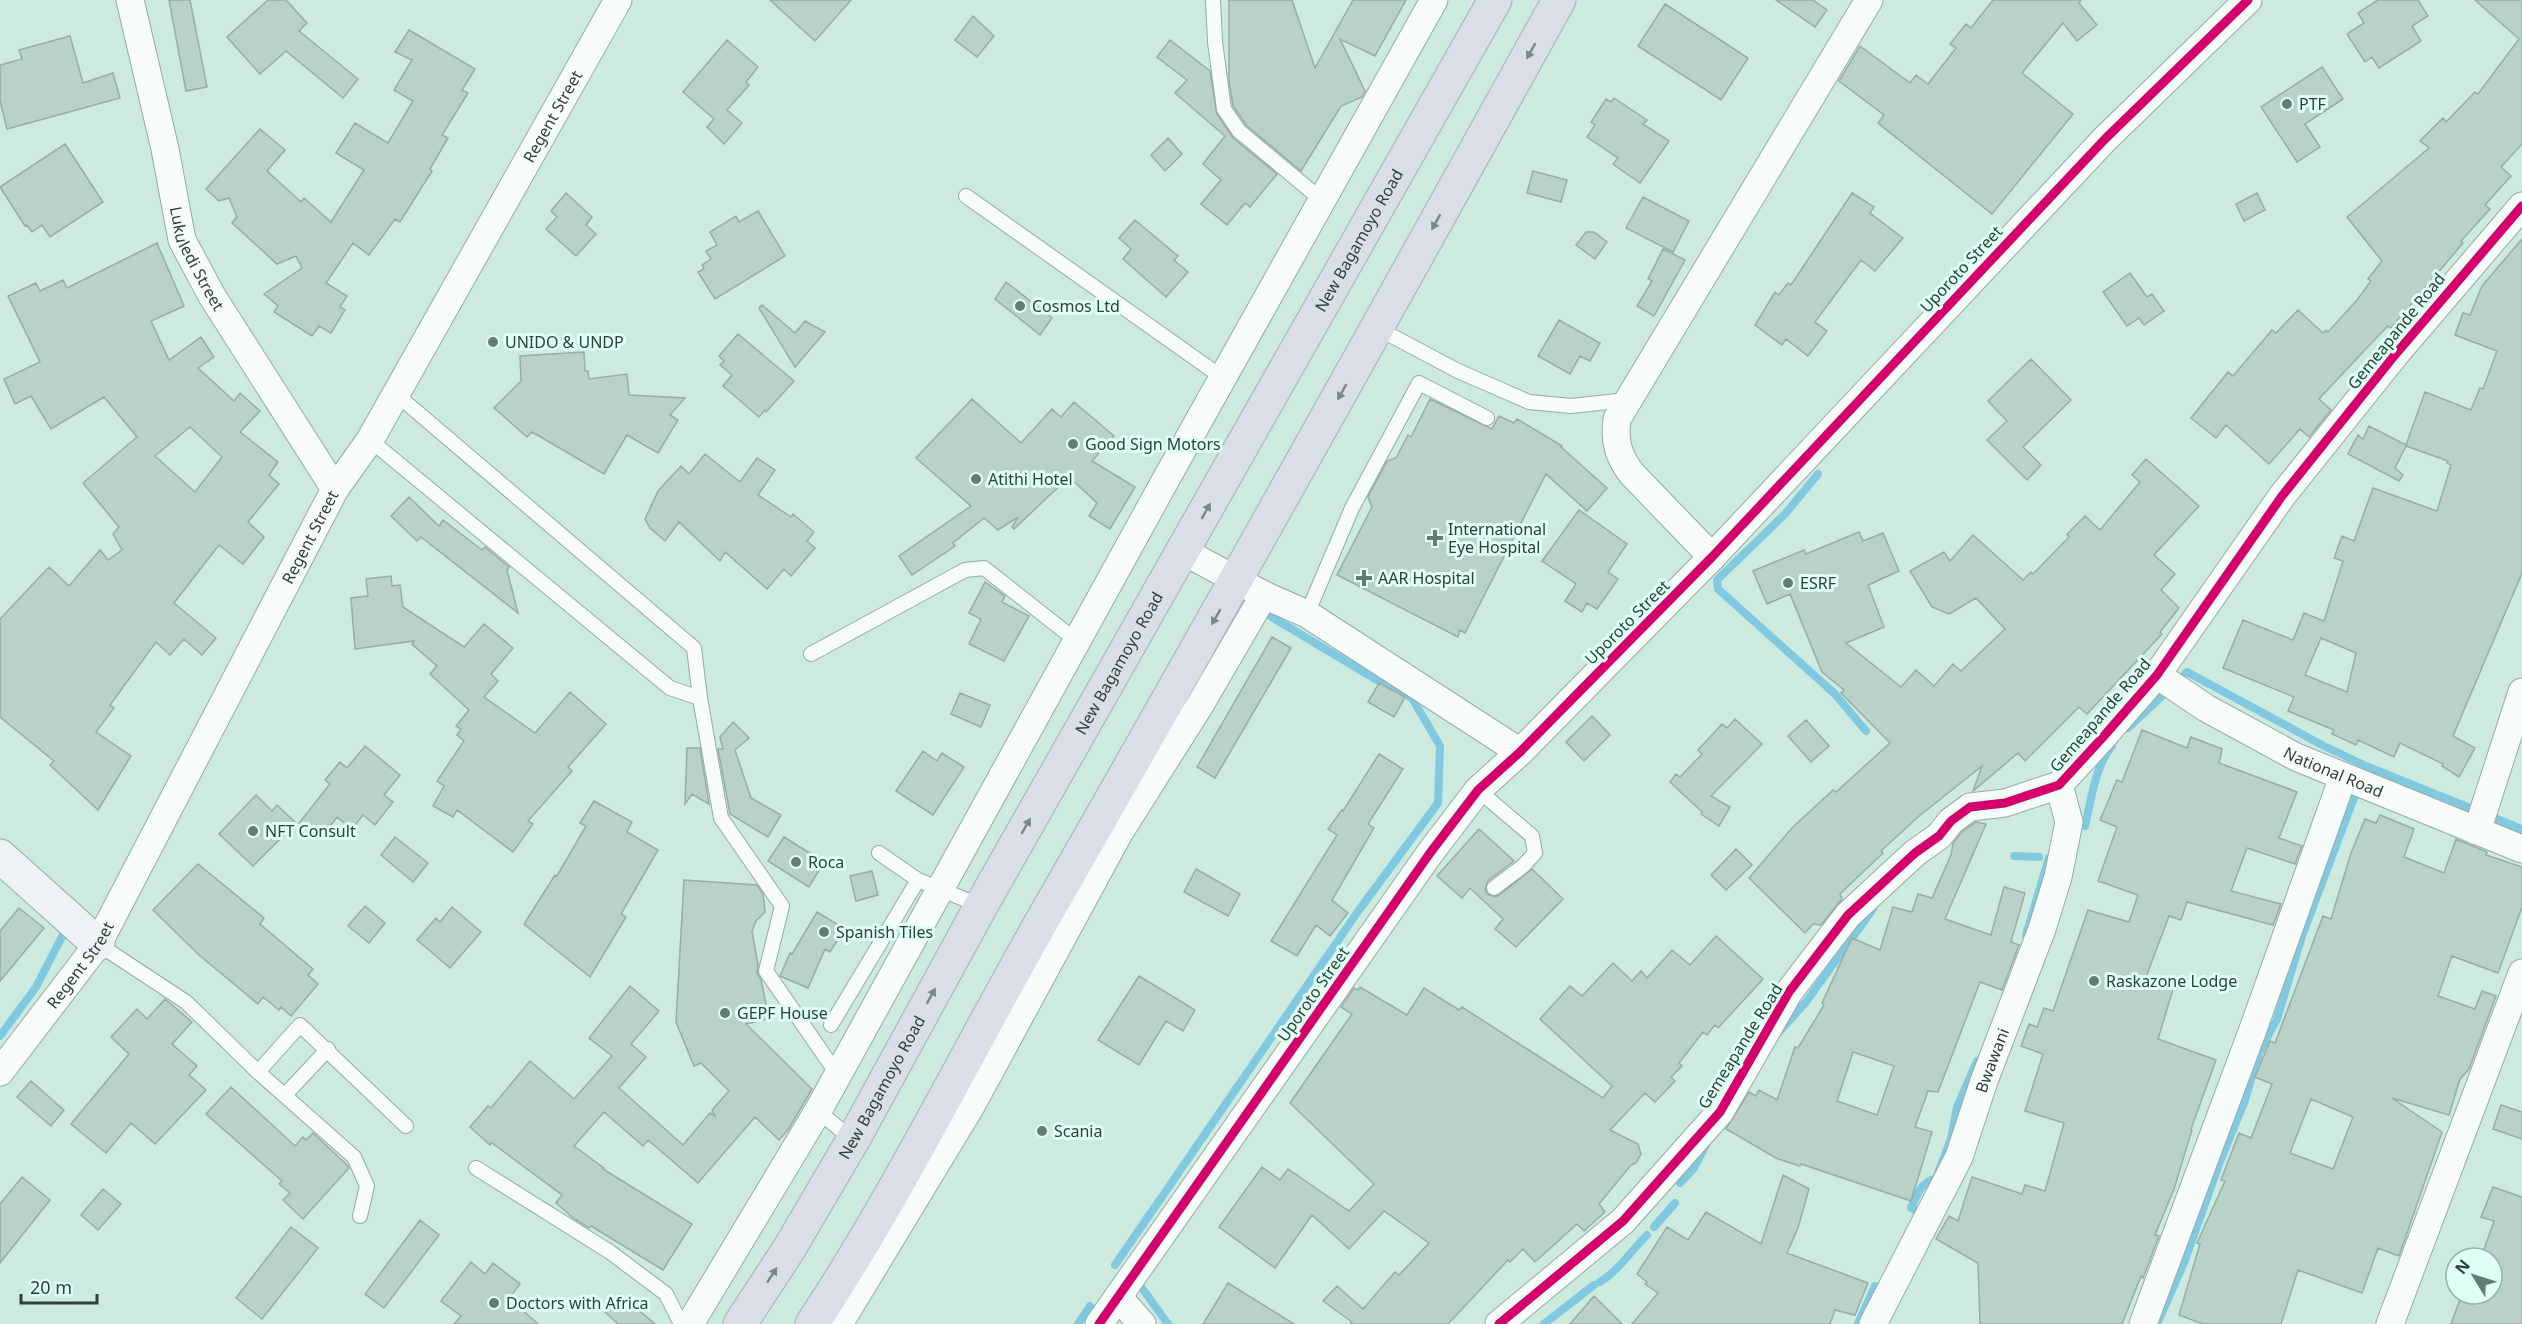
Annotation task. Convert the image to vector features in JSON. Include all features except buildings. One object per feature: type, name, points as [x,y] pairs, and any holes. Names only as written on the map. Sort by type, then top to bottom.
[{"type":"highway","name":"New Bagamoyo Road","points":[[740,1324],[789,1249],[853,1140],[981,906],[1495,0]]},
{"type":"highway","points":[[812,1324],[844,1275],[909,1164],[1037,931],[1250,588],[1377,328],[1560,0]]},
{"type":"main road","points":[[0,856],[98,944]]},
{"type":"street","name":"Lukuledi Street","points":[[130,0],[165,149],[182,240],[212,296],[335,489]]},
{"type":"street","name":"Regent Street","points":[[0,1072],[98,944],[335,489],[370,440],[618,0]]},
{"type":"street","points":[[690,1324],[818,1111],[929,885],[1078,642],[1434,0]]},
{"type":"street","points":[[1712,557],[1621,460],[1615,435],[1617,418],[1869,0]]},
{"type":"street","name":"Uporoto Street","points":[[1099,1324],[1430,853],[1478,790],[1520,752],[1712,557],[2105,139],[2248,0]]},
{"type":"street","name":"Gemeapande Road","points":[[1499,1324],[1623,1221],[1720,1112],[1789,992],[1848,915],[1915,854],[1939,836],[1951,821],[1970,807],[2005,803],[2059,785],[2157,675],[2282,496],[2401,347],[2522,206]]},
{"type":"street","points":[[1183,551],[1250,588],[1308,614],[1520,752]]},
{"type":"street","points":[[839,1324],[971,1106],[1119,833],[1200,705],[1250,588]]},
{"type":"street","name":"National Road","points":[[2157,675],[2245,731],[2296,757],[2522,849]]},
{"type":"street","points":[[2477,831],[2522,692]]},
{"type":"street","points":[[2143,1324],[2197,1182],[2343,777]]},
{"type":"street","name":"Bwawani","points":[[1873,1324],[1959,1156],[1984,1082],[2042,929],[2058,877],[2069,822],[2059,785]]},
{"type":"street","points":[[2390,1324],[2522,973]]},
{"type":"street","points":[[1118,1297],[1142,1324]]},
{"type":"lane","points":[[1213,0],[1215,42],[1224,108],[1239,131],[1323,201]]},
{"type":"lane","points":[[966,196],[1223,378]]},
{"type":"lane","points":[[1377,328],[1458,370],[1529,402],[1571,406],[1627,400]]},
{"type":"lane","points":[[1308,614],[1352,508],[1419,383],[1486,418]]},
{"type":"lane","points":[[396,394],[694,648],[700,698],[721,818],[782,906],[766,971],[835,1071],[818,1111],[853,1140]]},
{"type":"lane","points":[[370,440],[670,688],[700,698]]},
{"type":"lane","points":[[811,654],[965,570],[984,568],[1078,642]]},
{"type":"lane","points":[[1478,790],[1532,837],[1534,844],[1535,852],[1523,866],[1494,888]]},
{"type":"lane","points":[[879,853],[929,885],[981,906]]},
{"type":"lane","points":[[831,1025],[929,885]]},
{"type":"lane","points":[[98,944],[186,1002],[258,1072],[354,1157],[368,1186],[360,1216]]},
{"type":"lane","points":[[258,1072],[300,1025],[328,1049],[406,1126]]},
{"type":"lane","points":[[285,1095],[328,1049]]},
{"type":"lane","points":[[476,1168],[610,1252],[666,1294],[681,1324]]},
{"type":"waterway","points":[[1818,474],[1785,514],[1717,580],[1718,589],[1834,693],[1866,731]]},
{"type":"waterway","points":[[1115,1265],[1359,910],[1438,803],[1440,746],[1412,698],[1377,680],[1265,613]]},
{"type":"waterway","points":[[2185,674],[2187,672],[2324,746],[2366,766],[2475,810]]},
{"type":"waterway","points":[[2128,728],[2164,694]]},
{"type":"waterway","points":[[2085,826],[2101,763],[2112,746]]},
{"type":"waterway","points":[[2157,1324],[2184,1263],[2221,1159],[2244,1103],[2259,1053],[2277,1019],[2302,936],[2366,766]]},
{"type":"waterway","points":[[2497,819],[2522,829]]},
{"type":"waterway","points":[[2014,856],[2039,857]]},
{"type":"waterway","points":[[2026,935],[2049,858]]},
{"type":"waterway","points":[[1779,1032],[1806,1002],[1873,909]]},
{"type":"waterway","points":[[0,1036],[36,987],[66,929]]},
{"type":"waterway","points":[[1916,1218],[1919,1212],[1911,1208],[1923,1186],[1936,1178],[1951,1139],[1957,1107],[1977,1061]]},
{"type":"waterway","points":[[1680,1183],[1694,1168],[1706,1145]]},
{"type":"waterway","points":[[1654,1227],[1675,1203]]},
{"type":"waterway","points":[[1600,1282],[1619,1266],[1647,1235]]},
{"type":"waterway","points":[[1544,1324],[1594,1285]]},
{"type":"waterway","points":[[1858,1324],[1875,1286]]},
{"type":"waterway","points":[[1142,1288],[1168,1324]]},
{"type":"waterway","points":[[1078,1324],[1090,1306]]},
{"type":"cycle path","points":[[1099,1324],[1430,853],[1478,790],[1520,752],[1712,557],[2105,139],[2248,0]]},
{"type":"cycle path","points":[[1499,1324],[1623,1221],[1720,1112],[1789,992],[1848,915],[1915,853],[1939,836],[1951,821],[1970,807],[2005,803],[2059,785],[2103,737],[2157,675],[2282,496],[2394,356],[2522,206]]},
{"type":"place","name":"PTF","points":[[2287,104]]},
{"type":"place","name":"Cosmos Ltd","points":[[1020,306]]},
{"type":"place","name":"UNIDO & UNDP","points":[[493,342]]},
{"type":"place","name":"Good Sign Motors","points":[[1073,444]]},
{"type":"place","name":"Atithi Hotel","points":[[976,479]]},
{"type":"place","name":"International Eye Hospital","points":[[1435,538]]},
{"type":"place","name":"AAR Hospital","points":[[1364,578]]},
{"type":"place","name":"ESRF","points":[[1788,583]]},
{"type":"place","name":"NFT Consult","points":[[253,831]]},
{"type":"place","name":"Roca","points":[[796,862]]},
{"type":"place","name":"Spanish Tiles","points":[[824,932]]},
{"type":"place","name":"Raskazone Lodge","points":[[2094,981]]},
{"type":"place","name":"GEPF House","points":[[725,1013]]},
{"type":"place","name":"Scania","points":[[1042,1131]]},
{"type":"place","name":"Doctors with Africa","points":[[494,1303]]}]
